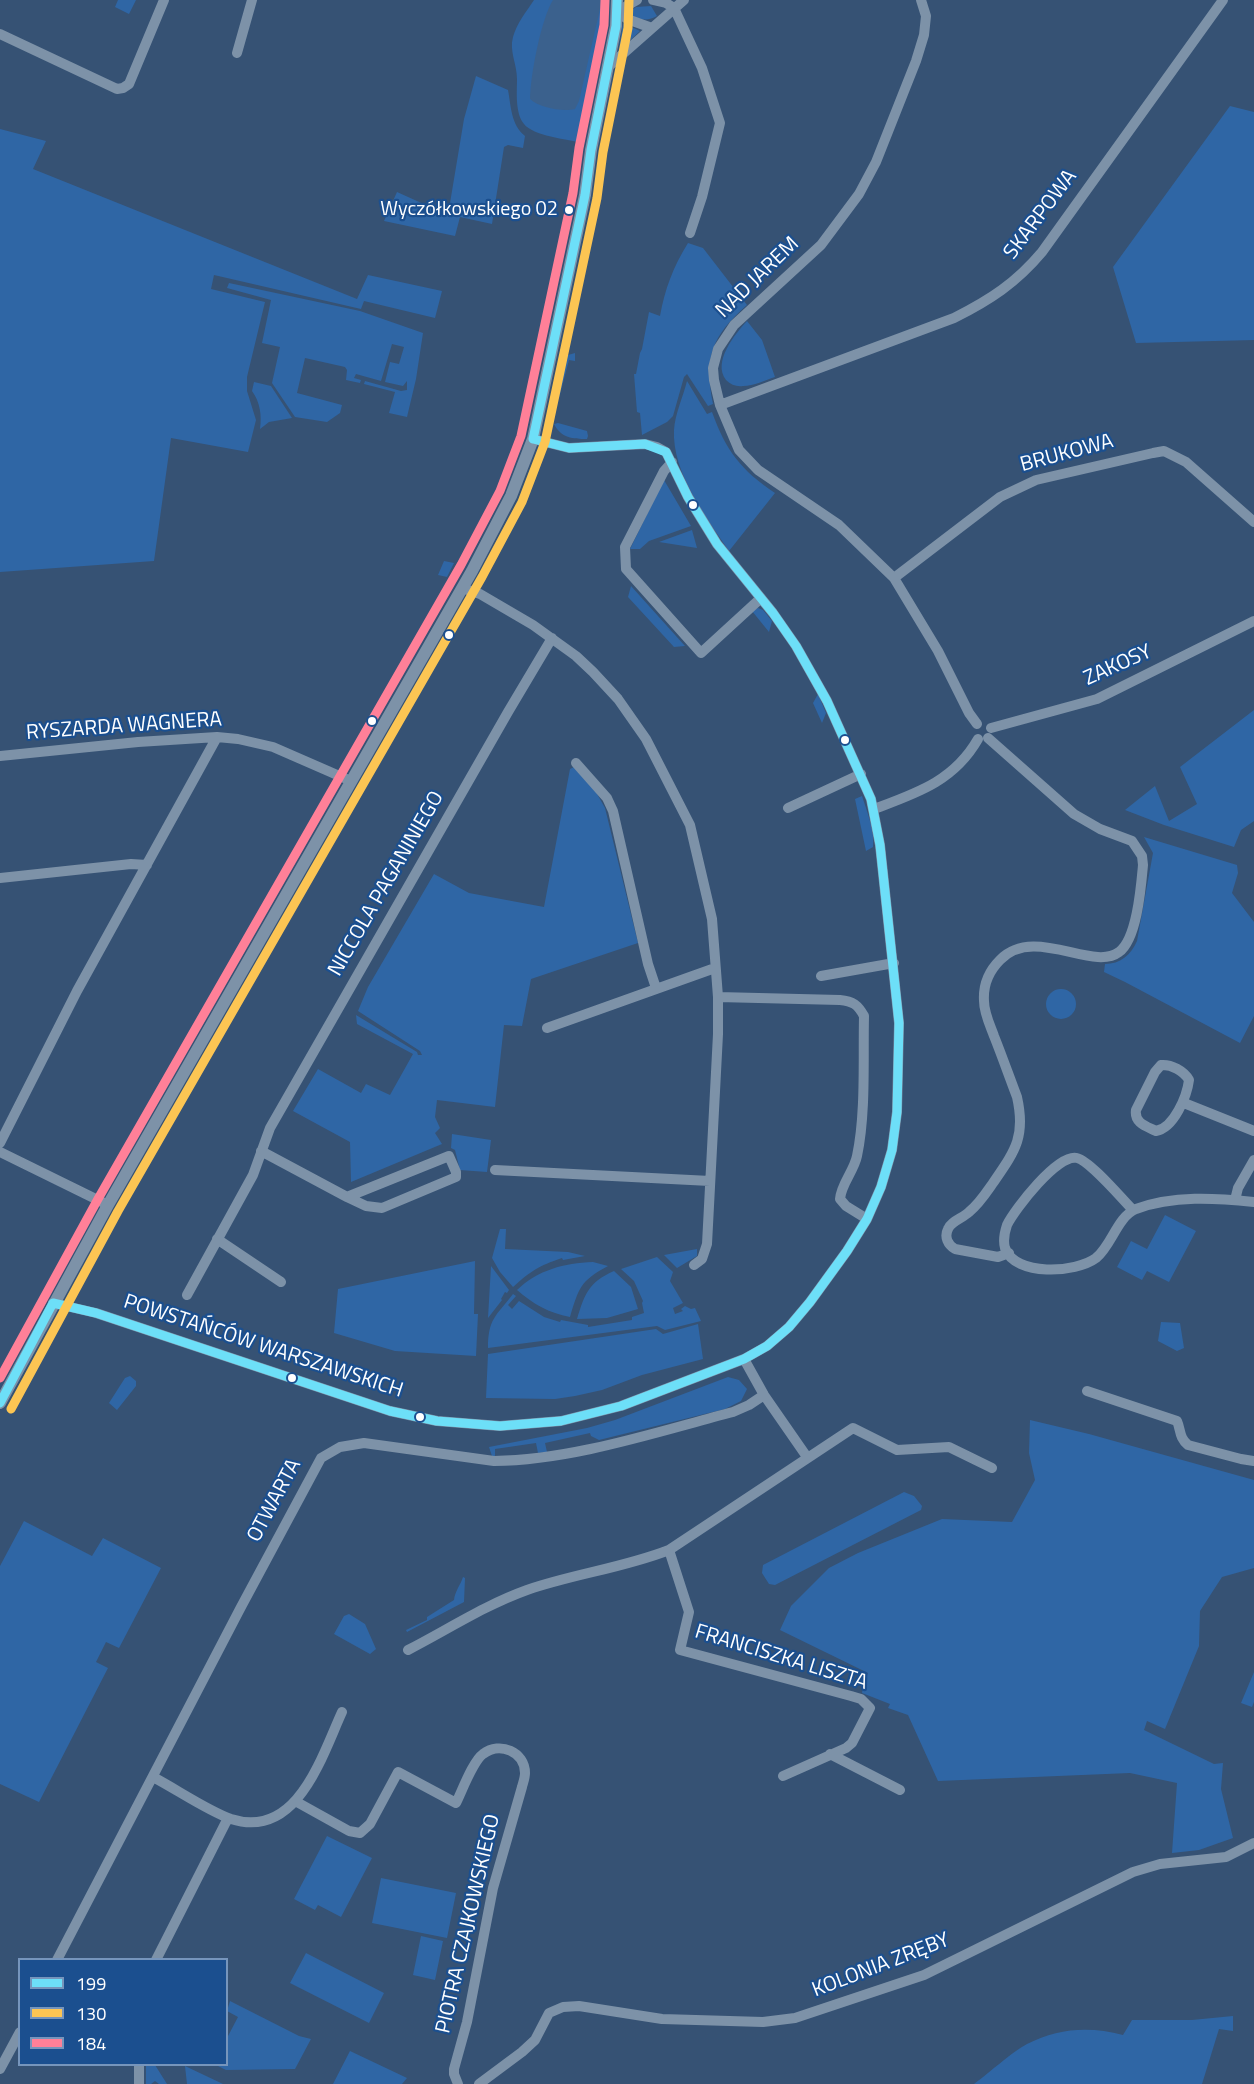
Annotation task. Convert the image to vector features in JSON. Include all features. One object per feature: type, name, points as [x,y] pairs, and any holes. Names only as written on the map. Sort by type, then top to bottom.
[{"type":"street","points":[[0,34],[117,88],[123,88],[129,84],[164,0]]},
{"type":"street","points":[[237,53],[252,0]]},
{"type":"street","points":[[617,6],[637,0]]},
{"type":"street","points":[[653,0],[666,3],[674,8],[702,68],[720,123],[702,197],[690,233]]},
{"type":"street","points":[[608,67],[684,0]]},
{"type":"street","name":"NAD JAREM","points":[[921,0],[926,16],[924,35],[895,117],[876,162],[859,194],[821,245],[749,310],[725,338],[718,349],[713,368],[720,405],[733,439],[747,460],[758,470],[839,525],[894,578],[938,651],[969,713],[977,724],[974,732],[986,735]]},
{"type":"street","name":"SKARPOWA","points":[[720,405],[954,318],[1004,290],[1042,252],[1223,0]]},
{"type":"street","points":[[617,6],[627,19],[652,28]]},
{"type":"street","points":[[0,1403],[108,1205],[462,588],[511,496],[532,439],[585,195],[617,6]]},
{"type":"street","name":"POWSTAŃCÓW WARSZAWSKICH","points":[[53,1303],[96,1313],[390,1411],[437,1420],[500,1426],[561,1421],[621,1406],[744,1359],[767,1346],[802,1313],[867,1219],[881,1187],[896,1132],[899,1051],[894,963],[880,845],[874,809],[861,774],[807,663],[784,628],[717,544],[688,498],[666,452],[651,445],[577,449],[532,439]]},
{"type":"street","name":"BRUKOWA","points":[[894,578],[985,507],[1020,486],[1036,480],[1153,453],[1164,452],[1186,462],[1254,522]]},
{"type":"street","points":[[672,462],[664,471],[625,547],[626,569],[701,653],[761,598]]},
{"type":"street","points":[[462,588],[480,594],[552,639],[585,664],[618,699],[646,739],[690,825],[712,919],[718,1034],[707,1244],[702,1259],[694,1265]]},
{"type":"street","name":"ZAKOSY","points":[[986,735],[1096,699],[1254,621]]},
{"type":"street","name":"NICCOLA PAGANINIEGO","points":[[187,1295],[253,1175],[270,1128],[552,639]]},
{"type":"street","points":[[874,809],[909,797],[938,781],[962,762],[986,735],[1074,814],[1100,829],[1132,841],[1142,856],[1143,865],[1132,933],[1119,952],[1113,955],[1098,956],[1030,946],[1015,949],[1005,955],[988,976],[984,1002],[1017,1097],[1020,1130],[1013,1154],[981,1200],[971,1211],[951,1224],[946,1238],[950,1246],[955,1249],[998,1257],[1009,1253]]},
{"type":"street","points":[[0,1143],[77,991],[217,737]]},
{"type":"street","name":"RYSZARDA WAGNERA","points":[[0,756],[138,742],[217,737],[273,747],[351,781]]},
{"type":"street","points":[[576,763],[607,798],[613,811],[648,964],[656,988]]},
{"type":"street","points":[[788,808],[861,774]]},
{"type":"street","points":[[0,878],[131,864],[147,865]]},
{"type":"street","points":[[821,976],[894,963]]},
{"type":"street","points":[[547,1028],[715,968]]},
{"type":"street","points":[[717,997],[840,1000],[857,1004],[864,1016],[860,1134],[854,1168],[840,1199],[846,1206],[867,1219]]},
{"type":"street","points":[[1161,1065],[1170,1066],[1187,1076],[1188,1088],[1184,1103],[1161,1131],[1141,1124],[1135,1115],[1155,1072],[1161,1065]]},
{"type":"street","points":[[1184,1103],[1254,1131]]},
{"type":"street","points":[[261,1151],[347,1197],[366,1206],[382,1208],[456,1177],[456,1172],[449,1156],[347,1197]]},
{"type":"street","points":[[0,1152],[108,1205]]},
{"type":"street","points":[[1133,1210],[1088,1162],[1077,1157],[1069,1157],[1038,1184],[1013,1216],[1004,1237],[1005,1248],[1020,1263],[1035,1268],[1077,1267],[1095,1258],[1108,1245],[1121,1222],[1133,1210],[1177,1200],[1254,1202]]},
{"type":"street","points":[[1235,1200],[1238,1188],[1254,1160]]},
{"type":"street","points":[[495,1170],[710,1181]]},
{"type":"street","points":[[217,1239],[281,1282]]},
{"type":"street","points":[[744,1359],[764,1395],[807,1457]]},
{"type":"street","points":[[1087,1391],[1177,1421],[1179,1433],[1183,1441],[1188,1444],[1241,1460],[1254,1461]]},
{"type":"street","name":"OTWARTA","points":[[58,1958],[321,1458],[340,1447],[364,1443],[443,1456],[494,1461],[559,1455],[733,1412],[764,1395]]},
{"type":"street","points":[[408,1650],[505,1598],[536,1587],[649,1558],[669,1550],[853,1428],[897,1450],[949,1447],[992,1468]]},
{"type":"street","name":"FRANCISZKA LISZTA","points":[[669,1550],[689,1612],[680,1650],[850,1696],[866,1702],[870,1708],[852,1743],[783,1776]]},
{"type":"street","points":[[153,1777],[228,1818],[251,1822],[265,1821],[279,1816],[295,1802],[310,1778],[342,1712]]},
{"type":"street","name":"PIOTRA CZAJKOWSKIEGO","points":[[295,1802],[349,1831],[360,1833],[370,1824],[398,1772],[456,1803],[482,1755],[494,1749],[506,1749],[513,1751],[521,1760],[525,1773],[522,1787],[493,1888],[467,2022],[454,2069],[458,2084]]},
{"type":"street","points":[[830,1754],[900,1790]]},
{"type":"street","points":[[157,1958],[228,1818]]},
{"type":"street","name":"KOLONIA ZRĘBY","points":[[479,2084],[535,2040],[549,2013],[572,2006],[662,2019],[763,2022],[803,2015],[932,1971],[1133,1872],[1160,1864],[1226,1857],[1254,1843]]},
{"type":"street","points":[[0,2070],[18,2036]]},
{"type":"street","points":[[139,2066],[139,2084]]},
{"type":"shaded area","points":[[118,0],[136,0],[129,14],[115,7]]},
{"type":"shaded area","points":[[534,0],[607,0],[602,49],[582,143],[528,128],[519,114],[517,73],[512,42],[517,27]]},
{"type":"shaded area","points":[[553,0],[602,0],[579,101],[575,109],[551,109],[530,99],[537,48],[544,20]]},
{"type":"shaded area","points":[[651,6],[657,16],[653,18],[643,19],[629,15],[629,12],[636,7]]},
{"type":"shaded area","points":[[623,23],[640,31],[620,50],[619,49]]},
{"type":"shaded area","points":[[476,76],[508,90],[514,121],[525,136],[523,148],[508,145],[504,147],[492,224],[460,217],[455,236],[384,221],[397,192],[448,215],[464,119]]},
{"type":"shaded area","points":[[1230,106],[1254,112],[1254,340],[1136,343],[1113,267]]},
{"type":"shaded area","points":[[0,129],[46,141],[33,169],[357,299],[368,275],[442,291],[435,318],[364,301],[361,309],[214,275],[211,289],[265,302],[247,377],[247,391],[256,420],[248,452],[171,438],[154,561],[0,572]]},
{"type":"shaded area","points":[[688,243],[703,248],[747,305],[725,327],[713,349],[709,373],[713,404],[708,406],[687,374],[684,377],[673,416],[667,422],[642,435],[640,413],[637,412],[634,374],[636,374],[649,312],[660,316],[670,278]]},
{"type":"shaded area","points":[[229,283],[360,311],[423,333],[407,417],[389,413],[395,392],[364,384],[365,381],[401,391],[407,390],[407,381],[403,386],[385,382],[390,362],[399,364],[404,347],[392,344],[381,381],[356,374],[354,378],[361,380],[360,383],[346,380],[345,367],[305,358],[297,393],[342,405],[340,413],[327,422],[295,417],[272,383],[280,347],[262,343],[271,300],[227,288]]},
{"type":"shaded area","points":[[747,321],[762,340],[775,377],[751,385],[739,386],[726,380],[722,373],[722,365],[727,349]]},
{"type":"shaded area","points":[[575,353],[575,361],[569,360],[559,398],[555,397],[563,361],[568,355]]},
{"type":"shaded area","points":[[687,381],[707,414],[712,412],[723,438],[736,458],[744,468],[775,493],[729,551],[692,494],[684,478],[675,446],[674,430],[677,412]]},
{"type":"shaded area","points":[[254,382],[271,386],[292,418],[269,422],[260,429],[260,409],[252,391]]},
{"type":"shaded area","points":[[558,423],[587,431],[587,439],[564,435],[554,424]]},
{"type":"shaded area","points":[[664,480],[691,526],[649,541],[640,549],[630,549]]},
{"type":"shaded area","points":[[692,530],[697,548],[659,542]]},
{"type":"shaded area","points":[[444,561],[454,563],[447,577],[438,575]]},
{"type":"shaded area","points":[[631,586],[685,646],[674,647],[628,597]]},
{"type":"shaded area","points":[[758,608],[763,610],[772,621],[769,632],[752,611]]},
{"type":"shaded area","points":[[818,694],[826,713],[822,723],[813,703]]},
{"type":"shaded area","points":[[1254,710],[1254,821],[1241,830],[1234,847],[1125,810],[1155,786],[1169,821],[1197,804],[1180,767]]},
{"type":"shaded area","points":[[574,767],[596,792],[605,808],[638,943],[531,979],[522,1026],[504,1025],[495,1107],[437,1100],[435,1117],[440,1128],[435,1133],[442,1144],[351,1182],[350,1142],[293,1111],[318,1069],[361,1093],[366,1084],[390,1095],[413,1054],[357,1024],[356,1015],[417,1052],[418,1055],[422,1055],[420,1051],[358,1011],[368,987],[434,874],[469,893],[544,907],[570,769]]},
{"type":"shaded area","points":[[862,796],[873,834],[873,847],[866,851],[855,799]]},
{"type":"shaded area","points":[[1144,837],[1237,865],[1238,873],[1232,893],[1254,922],[1254,1016],[1240,1043],[1104,972],[1105,964],[1124,958],[1132,951],[1137,941],[1153,853]]},
{"type":"shaded area","points":[[1061,989],[1072,993],[1076,1004],[1072,1015],[1061,1019],[1050,1015],[1046,1004],[1050,993]]},
{"type":"shaded area","points":[[452,1134],[491,1140],[487,1172],[460,1170],[455,1150],[451,1148]]},
{"type":"shaded area","points":[[1165,1215],[1196,1231],[1169,1282],[1147,1271],[1142,1280],[1117,1267],[1131,1241],[1147,1249]]},
{"type":"shaded area","points":[[500,1229],[506,1229],[505,1249],[568,1252],[585,1256],[563,1260],[562,1258],[541,1266],[513,1287],[492,1258]]},
{"type":"shaded area","points":[[697,1249],[697,1256],[677,1268],[664,1255]]},
{"type":"shaded area","points":[[657,1257],[673,1272],[670,1281],[683,1303],[673,1308],[675,1314],[683,1311],[681,1309],[685,1306],[695,1308],[701,1321],[665,1330],[657,1326],[488,1348],[491,1324],[513,1294],[516,1296],[508,1305],[512,1309],[519,1301],[544,1317],[560,1322],[561,1320],[588,1325],[588,1327],[632,1320],[632,1317],[644,1313],[643,1301],[634,1281],[621,1269]]},
{"type":"shaded area","points":[[475,1261],[474,1314],[478,1314],[476,1356],[395,1351],[334,1333],[338,1289]]},
{"type":"shaded area","points":[[593,1262],[608,1266],[592,1276],[582,1286],[570,1317],[542,1307],[517,1290],[534,1277],[552,1269]]},
{"type":"shaded area","points":[[491,1266],[509,1290],[505,1292],[502,1300],[488,1318]]},
{"type":"shaded area","points":[[614,1271],[631,1287],[638,1309],[607,1318],[577,1319],[589,1289],[599,1279]]},
{"type":"shaded area","points":[[1161,1322],[1180,1323],[1184,1348],[1177,1351],[1158,1341]]},
{"type":"shaded area","points":[[698,1324],[703,1359],[575,1396],[555,1399],[486,1398],[488,1354],[656,1329],[663,1334]]},
{"type":"shaded area","points":[[130,1376],[136,1381],[136,1386],[117,1410],[109,1403],[125,1378]]},
{"type":"shaded area","points":[[728,1377],[739,1380],[747,1389],[741,1401],[725,1409],[599,1440],[590,1433],[545,1443],[547,1452],[538,1453],[536,1443],[495,1449],[495,1456],[492,1456],[489,1447],[587,1428],[615,1420]]},
{"type":"shaded area","points":[[1030,1420],[1254,1480],[1254,1568],[1222,1577],[1200,1611],[1199,1646],[1165,1729],[1147,1721],[1144,1730],[1214,1764],[1223,1763],[1221,1789],[1233,1838],[1199,1850],[1172,1853],[1177,1783],[1130,1773],[938,1781],[908,1715],[888,1708],[890,1704],[862,1693],[868,1673],[780,1630],[791,1606],[829,1568],[858,1553],[942,1519],[1012,1522],[1035,1480],[1029,1453]]},
{"type":"shaded area","points":[[904,1492],[914,1496],[922,1506],[921,1510],[775,1585],[769,1584],[762,1573],[763,1565]]},
{"type":"shaded area","points":[[24,1521],[92,1556],[103,1538],[161,1568],[119,1648],[106,1642],[96,1662],[108,1668],[39,1802],[0,1784],[0,1566]]},
{"type":"shaded area","points":[[463,1577],[465,1578],[464,1602],[407,1632],[406,1630],[427,1620],[427,1617],[454,1600]]},
{"type":"shaded area","points":[[349,1614],[365,1624],[376,1649],[370,1654],[334,1634],[344,1616]]},
{"type":"shaded area","points":[[1254,1672],[1254,1702],[1252,1707],[1241,1703]]},
{"type":"shaded area","points":[[327,1836],[372,1858],[341,1917],[318,1905],[315,1910],[294,1899]]},
{"type":"shaded area","points":[[381,1878],[456,1893],[447,1938],[372,1923]]},
{"type":"shaded area","points":[[421,1936],[443,1941],[435,1980],[413,1975]]},
{"type":"shaded area","points":[[306,1953],[384,1993],[369,2023],[290,1983]]},
{"type":"shaded area","points":[[230,2001],[299,2036],[311,2039],[295,2069],[226,2070],[218,2066],[228,2066],[228,2036],[238,2017],[228,2012]]},
{"type":"shaded area","points":[[1233,2016],[1233,2031],[1219,2029],[1202,2084],[974,2084],[1027,2044],[1050,2035],[1074,2030],[1098,2030],[1123,2035],[1132,2020],[1192,2020]]},
{"type":"shaded area","points":[[350,2051],[407,2078],[402,2084],[333,2084]]},
{"type":"shaded area","points":[[146,2066],[156,2066],[167,2084],[159,2084],[155,2081],[146,2084]]},
{"type":"shaded area","points":[[185,2066],[223,2084],[187,2084]]},
{"type":"transit line","name":"184","points":[[0,1378],[98,1199],[461,565],[500,491],[521,436],[573,193],[579,148],[604,25],[605,0]]},
{"type":"transit line","name":"199","points":[[533,439],[585,195],[591,150],[616,26],[617,0]]},
{"type":"transit line","name":"130","points":[[11,1409],[118,1211],[482,577],[522,502],[545,442],[597,198],[603,152],[628,28],[629,0]]},
{"type":"transit line","name":"199","points":[[53,1303],[96,1313],[390,1411],[437,1421],[500,1426],[561,1421],[621,1406],[744,1359],[767,1346],[789,1327],[810,1302],[867,1219],[881,1187],[892,1150],[897,1112],[899,1023],[880,845],[871,799],[827,701],[796,646],[773,613],[717,544],[688,497],[666,452],[645,444],[569,448],[533,439]]},
{"type":"transit line","name":"199","points":[[0,1403],[53,1303]]},
{"type":"place","name":"Wyczółkowskiego 02","points":[[569,210]]}]
